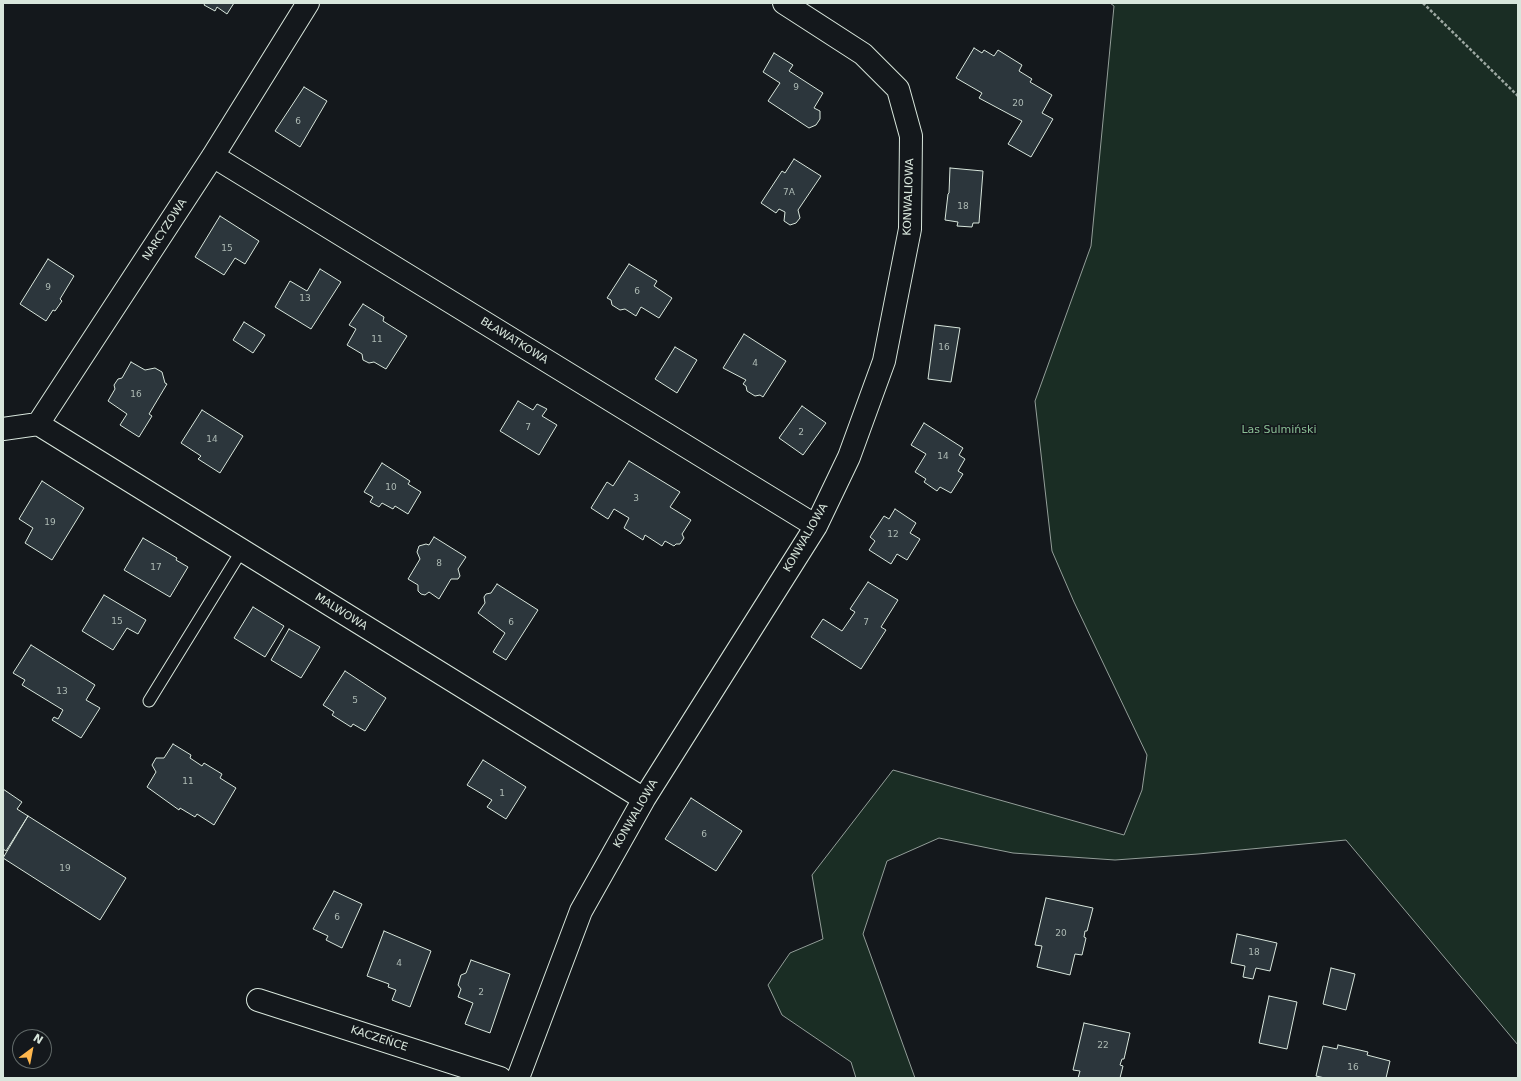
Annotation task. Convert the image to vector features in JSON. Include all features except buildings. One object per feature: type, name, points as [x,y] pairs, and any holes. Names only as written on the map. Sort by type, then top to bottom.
[{"type":"street","name":"NARCYZOWA","points":[[38,424],[213,156],[308,3]]},
{"type":"street","name":"KONWALIOWA","points":[[518,1078],[581,911],[644,799],[816,526],[849,457],[884,361],[910,229],[911,136],[898,89],[863,54],[784,3]]},
{"type":"street","name":"BŁAWATKOWA","points":[[213,156],[816,526]]},
{"type":"street","points":[[3,429],[38,424]]},
{"type":"street","name":"MALWOWA","points":[[38,424],[644,799]]},
{"type":"street","name":"KACZEŃCE","points":[[258,1000],[500,1078]]},
{"type":"lane","points":[[149,701],[242,550]]},
{"type":"path","points":[[1422,3],[1518,96]]},
{"type":"green space","name":"Las Sulmiński","points":[[1110,3],[1518,3],[1518,1045],[1346,840],[1115,860],[1013,853],[939,838],[887,861],[863,934],[915,1078],[856,1078],[851,1062],[782,1015],[768,985],[790,953],[823,939],[812,875],[893,770],[1124,835],[1142,790],[1147,755],[1074,602],[1052,551],[1035,401],[1091,246],[1114,6]]}]
